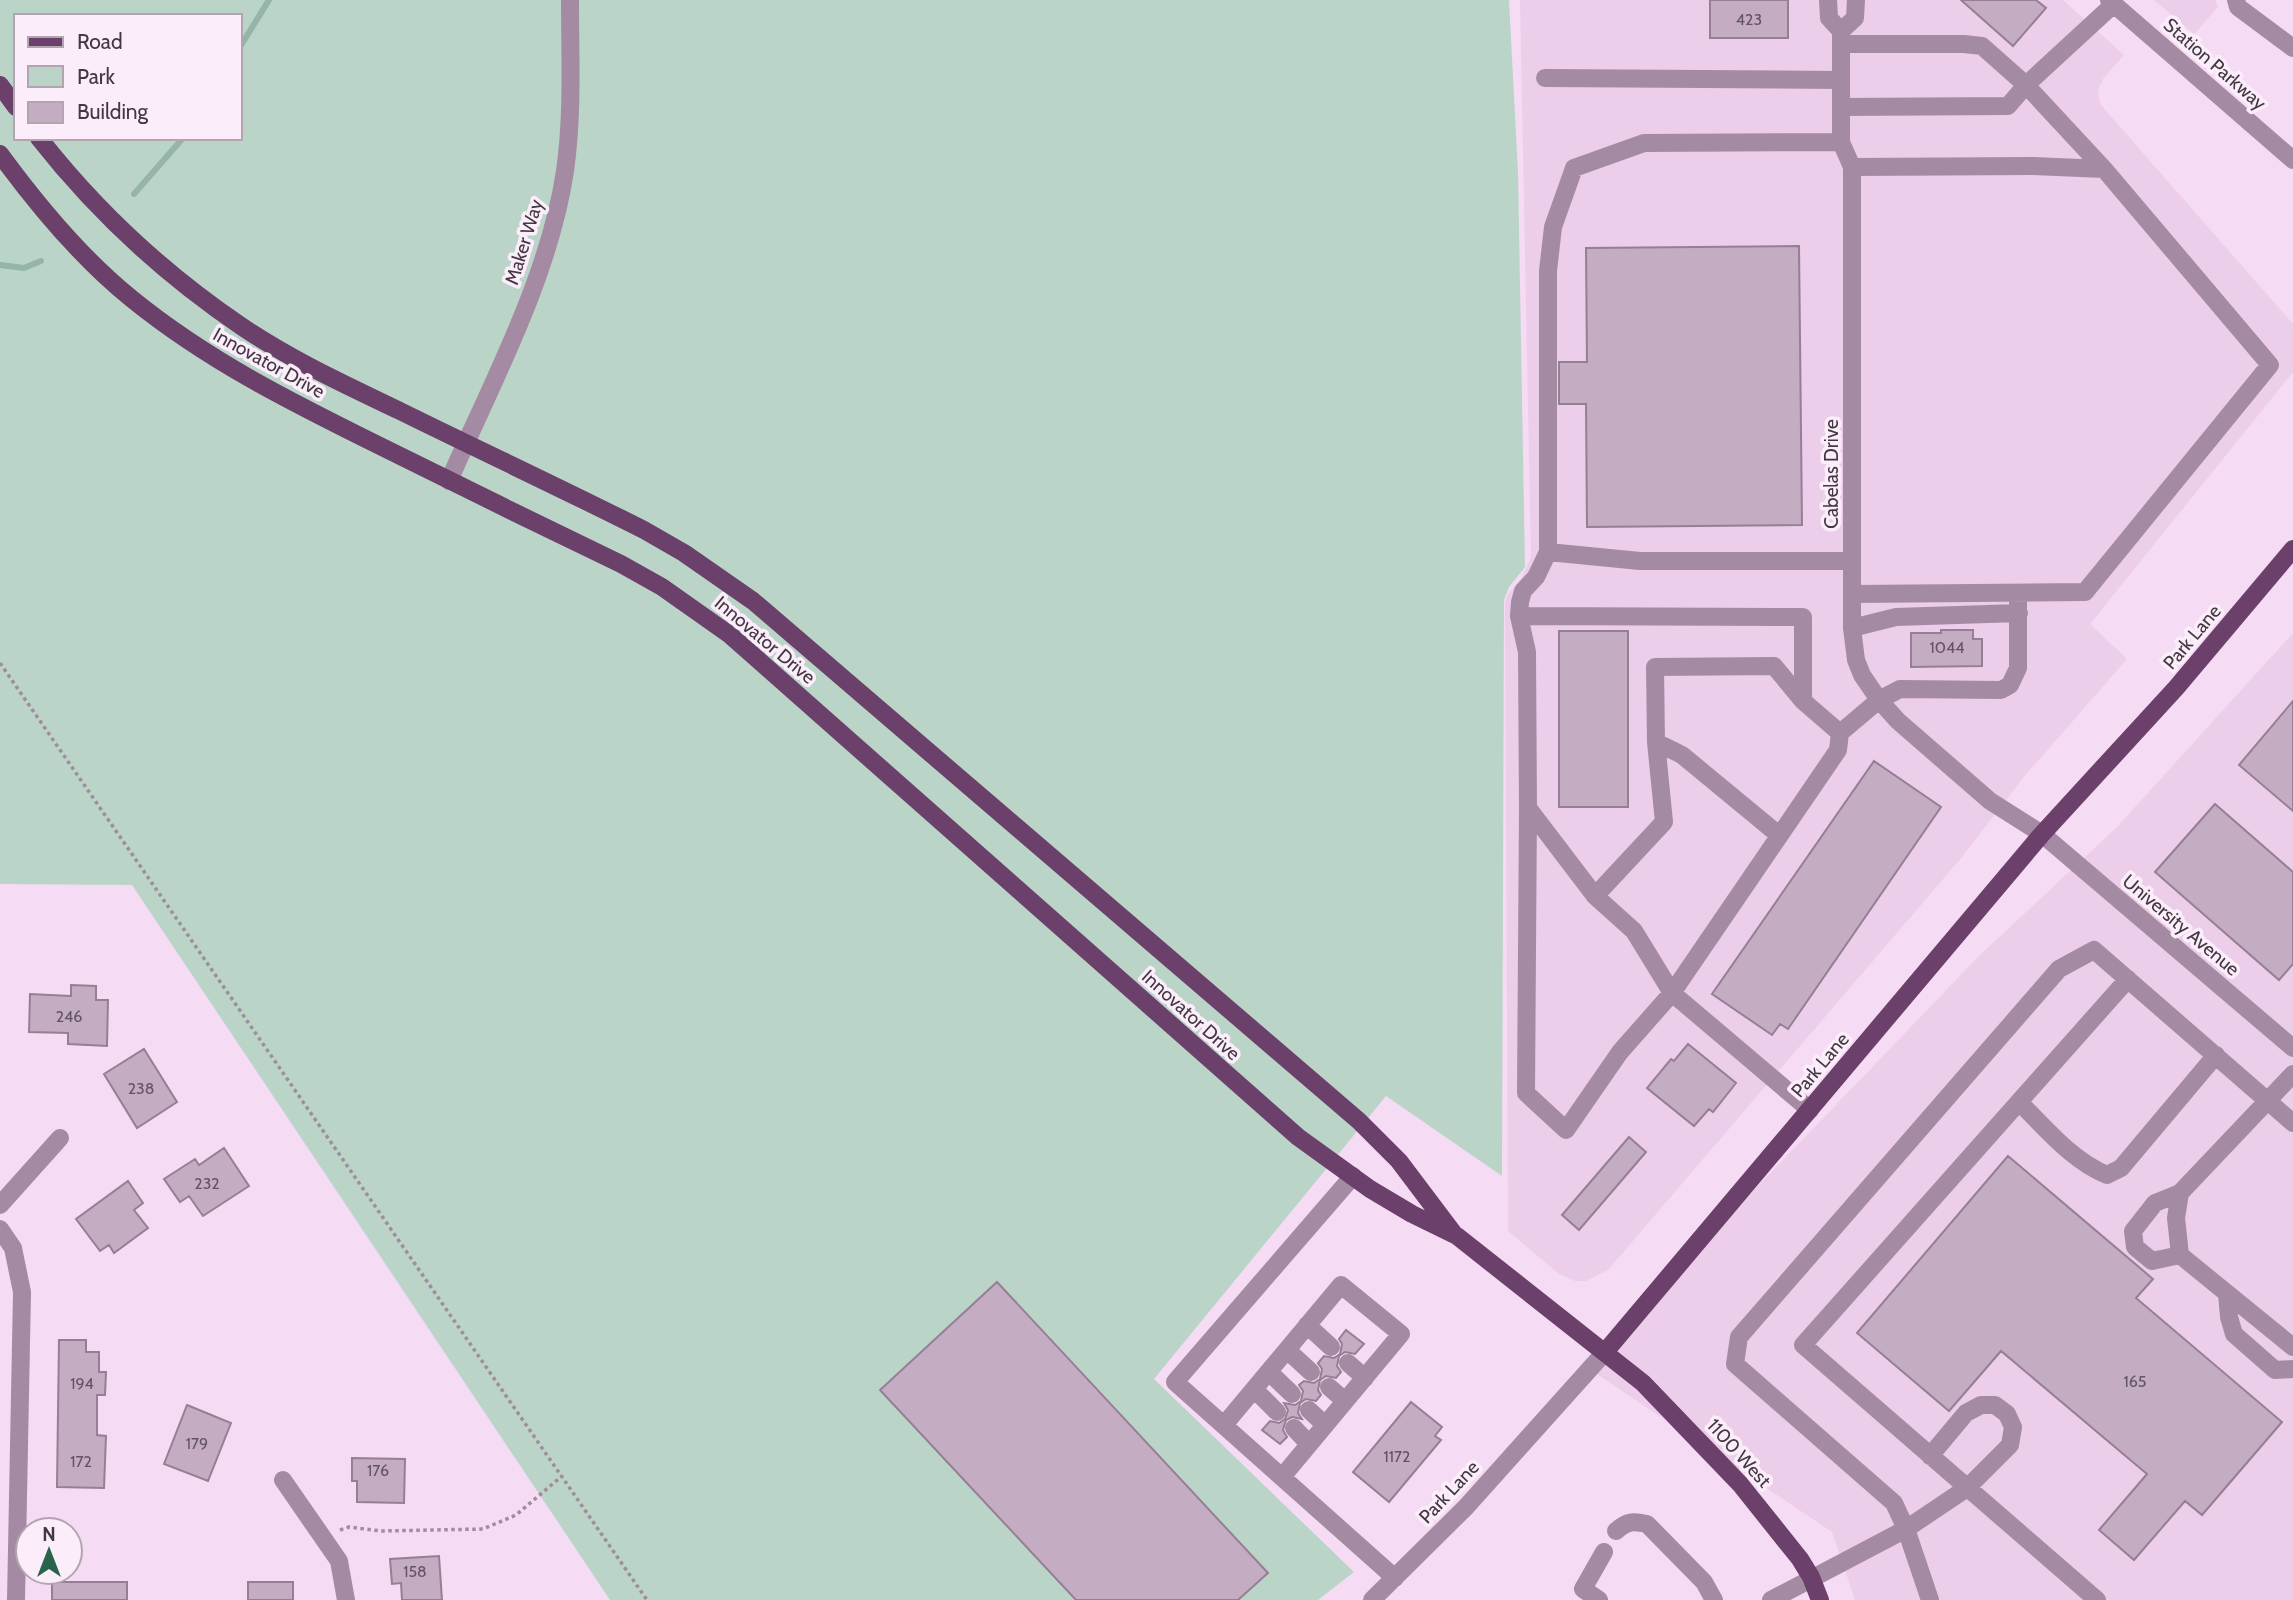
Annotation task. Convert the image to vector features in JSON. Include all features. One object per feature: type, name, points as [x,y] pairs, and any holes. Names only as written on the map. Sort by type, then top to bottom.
[{"type":"main road","points":[[0,85],[14,104]]},
{"type":"main road","name":"Innovator Drive","points":[[41,140],[73,180],[120,230],[209,304],[254,334],[311,368],[644,530],[722,578],[783,625],[1359,1121],[1399,1161],[1457,1236]]},
{"type":"main road","name":"Innovator Drive","points":[[0,154],[76,246],[130,297],[205,353],[275,394],[621,564],[662,587],[720,628],[757,657],[1267,1111],[1330,1161],[1412,1214],[1457,1236],[1605,1352]]},
{"type":"main road","name":"Park Lane","points":[[1605,1352],[2042,834],[2176,688],[2293,549]]},
{"type":"main road","name":"1100 West","points":[[1605,1352],[1655,1394],[1740,1484],[1800,1559],[1820,1600]]},
{"type":"street","name":"Maker Way","points":[[449,481],[531,294],[559,206],[569,132],[570,0]]},
{"type":"street","name":"Cabelas Drive","points":[[1828,0],[1829,18],[1841,37],[1841,142],[1852,167],[1852,628],[1859,668],[1879,701],[1898,721],[1990,801],[2042,834]]},
{"type":"street","name":"Cabelas Drive","points":[[1841,37],[1855,18],[1856,0]]},
{"type":"street","points":[[2236,0],[2238,8],[2293,48]]},
{"type":"street","points":[[1841,107],[2008,106],[2111,2]]},
{"type":"street","name":"Station Parkway","points":[[2111,2],[2293,160]]},
{"type":"street","points":[[1841,37],[1982,46],[2026,85],[2104,169],[2270,365],[2085,592],[1852,594]]},
{"type":"street","points":[[1545,78],[1841,80]]},
{"type":"street","points":[[1841,142],[1644,143],[1574,168],[1553,228],[1548,271],[1548,552],[1536,577],[1523,591],[1519,616],[1527,652],[1526,1093],[1566,1130],[1620,1052],[1672,993],[1838,750],[1840,733],[1879,701],[1900,689],[2000,690],[2010,685],[2018,668],[2018,593]]},
{"type":"street","points":[[1852,167],[2033,166],[2104,169]]},
{"type":"street","points":[[1548,552],[1640,561],[1852,561]]},
{"type":"street","points":[[1852,628],[1896,617],[2019,613]]},
{"type":"street","points":[[1519,616],[1803,617],[1803,701]]},
{"type":"street","points":[[1595,896],[1664,822],[1656,742],[1655,667],[1774,666],[1803,701],[1840,733]]},
{"type":"street","points":[[1656,742],[1682,755],[1779,835]]},
{"type":"street","points":[[1528,808],[1595,896],[1634,931],[1672,993],[1810,1110]]},
{"type":"street","name":"University Avenue","points":[[2042,834],[2293,1048]]},
{"type":"street","points":[[1930,1600],[1906,1529],[1894,1503],[1735,1364],[1739,1337],[2059,969],[2094,950],[2293,1122]]},
{"type":"street","points":[[2097,1600],[1803,1345],[2128,979]]},
{"type":"street","points":[[2019,1102],[2088,1167],[2107,1175],[2121,1168],[2216,1055]]},
{"type":"street","points":[[2180,1255],[2152,1261],[2135,1247],[2133,1231],[2155,1203],[2180,1193],[2293,1074]]},
{"type":"street","points":[[0,1205],[60,1138]]},
{"type":"street","points":[[1353,1176],[1175,1382],[1395,1578]]},
{"type":"street","points":[[2180,1193],[2176,1218],[2180,1255],[2293,1347]]},
{"type":"street","points":[[0,1229],[13,1248],[22,1292],[16,1600]]},
{"type":"street","points":[[1224,1425],[1341,1285],[1401,1335],[1282,1477]]},
{"type":"street","points":[[2228,1293],[2229,1317],[2234,1334],[2275,1370],[2293,1369]]},
{"type":"street","points":[[1307,1325],[1331,1348]]},
{"type":"street","points":[[1287,1350],[1311,1371]]},
{"type":"street","name":"Park Lane","points":[[1372,1600],[1466,1507],[1605,1352]]},
{"type":"street","points":[[1348,1363],[1365,1378]]},
{"type":"street","points":[[1269,1371],[1292,1394]]},
{"type":"street","points":[[1329,1387],[1345,1401]]},
{"type":"street","points":[[1254,1389],[1277,1412]]},
{"type":"street","points":[[1771,1600],[1906,1529],[1967,1488],[2010,1445],[2014,1427],[2007,1414],[1995,1405],[1981,1405],[1966,1413],[1930,1456]]},
{"type":"street","points":[[1309,1410],[1325,1425]]},
{"type":"street","points":[[1294,1428],[1310,1444]]},
{"type":"street","points":[[283,1480],[339,1561],[346,1600]]},
{"type":"street","points":[[1616,1531],[1625,1523],[1634,1521],[1647,1524],[1704,1582],[1714,1600]]},
{"type":"street","points":[[1599,1600],[1583,1589],[1604,1552]]},
{"type":"path","points":[[0,663],[647,1600]]},
{"type":"path","points":[[324,1539],[349,1527],[381,1531],[483,1529],[516,1515],[562,1476]]},
{"type":"shaded area","points":[[1520,0],[2063,0],[2124,55],[2103,79],[2098,89],[2100,104],[2293,324],[2293,372],[2090,624],[2127,659],[2023,778],[1962,857],[1608,1270],[1586,1281],[1575,1281],[1559,1274],[1508,1231],[1505,603],[1531,557]]},
{"type":"shaded area","points":[[2154,0],[2215,0],[2218,7],[2194,34]]},
{"type":"shaded area","points":[[2293,633],[2293,1600],[1855,1600],[1832,1532],[1585,1366],[1980,955],[2117,827]]},
{"type":"green space","points":[[0,0],[1509,0],[1518,172],[1525,567],[1509,587],[1504,600],[1502,1176],[1386,1096],[1154,1379],[1354,1572],[1318,1600],[610,1600],[132,885],[0,884]]},
{"type":"building","points":[[1710,0],[1788,0],[1788,38],[1710,38]]},
{"type":"building","points":[[1961,0],[2036,0],[2046,8],[2013,46]]},
{"type":"building","points":[[1799,246],[1802,525],[1587,527],[1586,404],[1559,404],[1559,362],[1587,362],[1586,248]]},
{"type":"building","points":[[1941,630],[1973,630],[1973,639],[1982,639],[1982,666],[1911,667],[1911,633],[1941,633]]},
{"type":"building","points":[[1559,631],[1628,631],[1628,807],[1559,807]]},
{"type":"building","points":[[2293,701],[2293,811],[2239,765]]},
{"type":"building","points":[[1874,761],[1941,807],[1788,1029],[1780,1024],[1772,1035],[1712,994]]},
{"type":"building","points":[[2215,804],[2293,872],[2293,964],[2279,980],[2155,872]]},
{"type":"building","points":[[71,985],[96,986],[96,1000],[108,1000],[107,1046],[68,1044],[68,1033],[29,1032],[30,994],[71,996]]},
{"type":"building","points":[[1688,1044],[1736,1083],[1713,1112],[1709,1109],[1694,1126],[1647,1088],[1671,1059],[1674,1061]]},
{"type":"building","points":[[144,1049],[177,1102],[137,1128],[104,1074]]},
{"type":"building","points":[[1629,1137],[1646,1152],[1579,1230],[1562,1215]]},
{"type":"building","points":[[224,1148],[249,1186],[203,1216],[189,1196],[180,1202],[164,1179],[195,1159],[199,1165]]},
{"type":"building","points":[[2008,1156],[2153,1279],[2136,1298],[2282,1422],[2202,1515],[2185,1501],[2134,1560],[2099,1530],[2147,1474],[2001,1351],[1949,1411],[1857,1333]]},
{"type":"building","points":[[128,1181],[143,1203],[134,1210],[148,1228],[114,1253],[109,1245],[100,1251],[76,1219]]},
{"type":"building","points":[[997,1282],[1268,1573],[1238,1600],[1076,1600],[880,1390]]},
{"type":"building","points":[[1346,1330],[1364,1344],[1355,1354],[1345,1352],[1339,1356],[1337,1366],[1341,1372],[1336,1378],[1326,1376],[1320,1380],[1318,1390],[1321,1395],[1316,1401],[1306,1399],[1300,1403],[1298,1413],[1302,1419],[1292,1417],[1286,1420],[1283,1430],[1287,1437],[1280,1444],[1262,1430],[1270,1421],[1279,1423],[1285,1419],[1288,1410],[1284,1403],[1295,1405],[1301,1401],[1303,1391],[1299,1385],[1304,1381],[1314,1383],[1320,1379],[1322,1369],[1318,1363],[1324,1356],[1334,1358],[1340,1354],[1342,1344],[1339,1339]]},
{"type":"building","points":[[59,1340],[86,1340],[86,1352],[99,1352],[99,1372],[106,1372],[105,1395],[97,1395],[97,1435],[106,1436],[104,1488],[57,1487]]},
{"type":"building","points":[[1411,1402],[1442,1427],[1435,1436],[1441,1440],[1389,1502],[1353,1472]]},
{"type":"building","points":[[187,1405],[231,1423],[208,1481],[164,1464]]},
{"type":"building","points":[[352,1458],[405,1459],[404,1503],[357,1502],[357,1481],[352,1481]]},
{"type":"building","points":[[439,1556],[442,1600],[402,1600],[401,1583],[392,1584],[390,1559]]},
{"type":"building","points":[[84,1582],[127,1582],[127,1600],[52,1600],[52,1586],[84,1586]]},
{"type":"building","points":[[248,1582],[293,1582],[293,1600],[248,1600]]},
{"type":"waterway","points":[[242,44],[269,0]]},
{"type":"waterway","points":[[134,194],[181,140]]},
{"type":"waterway","points":[[0,265],[24,268],[41,261]]}]
